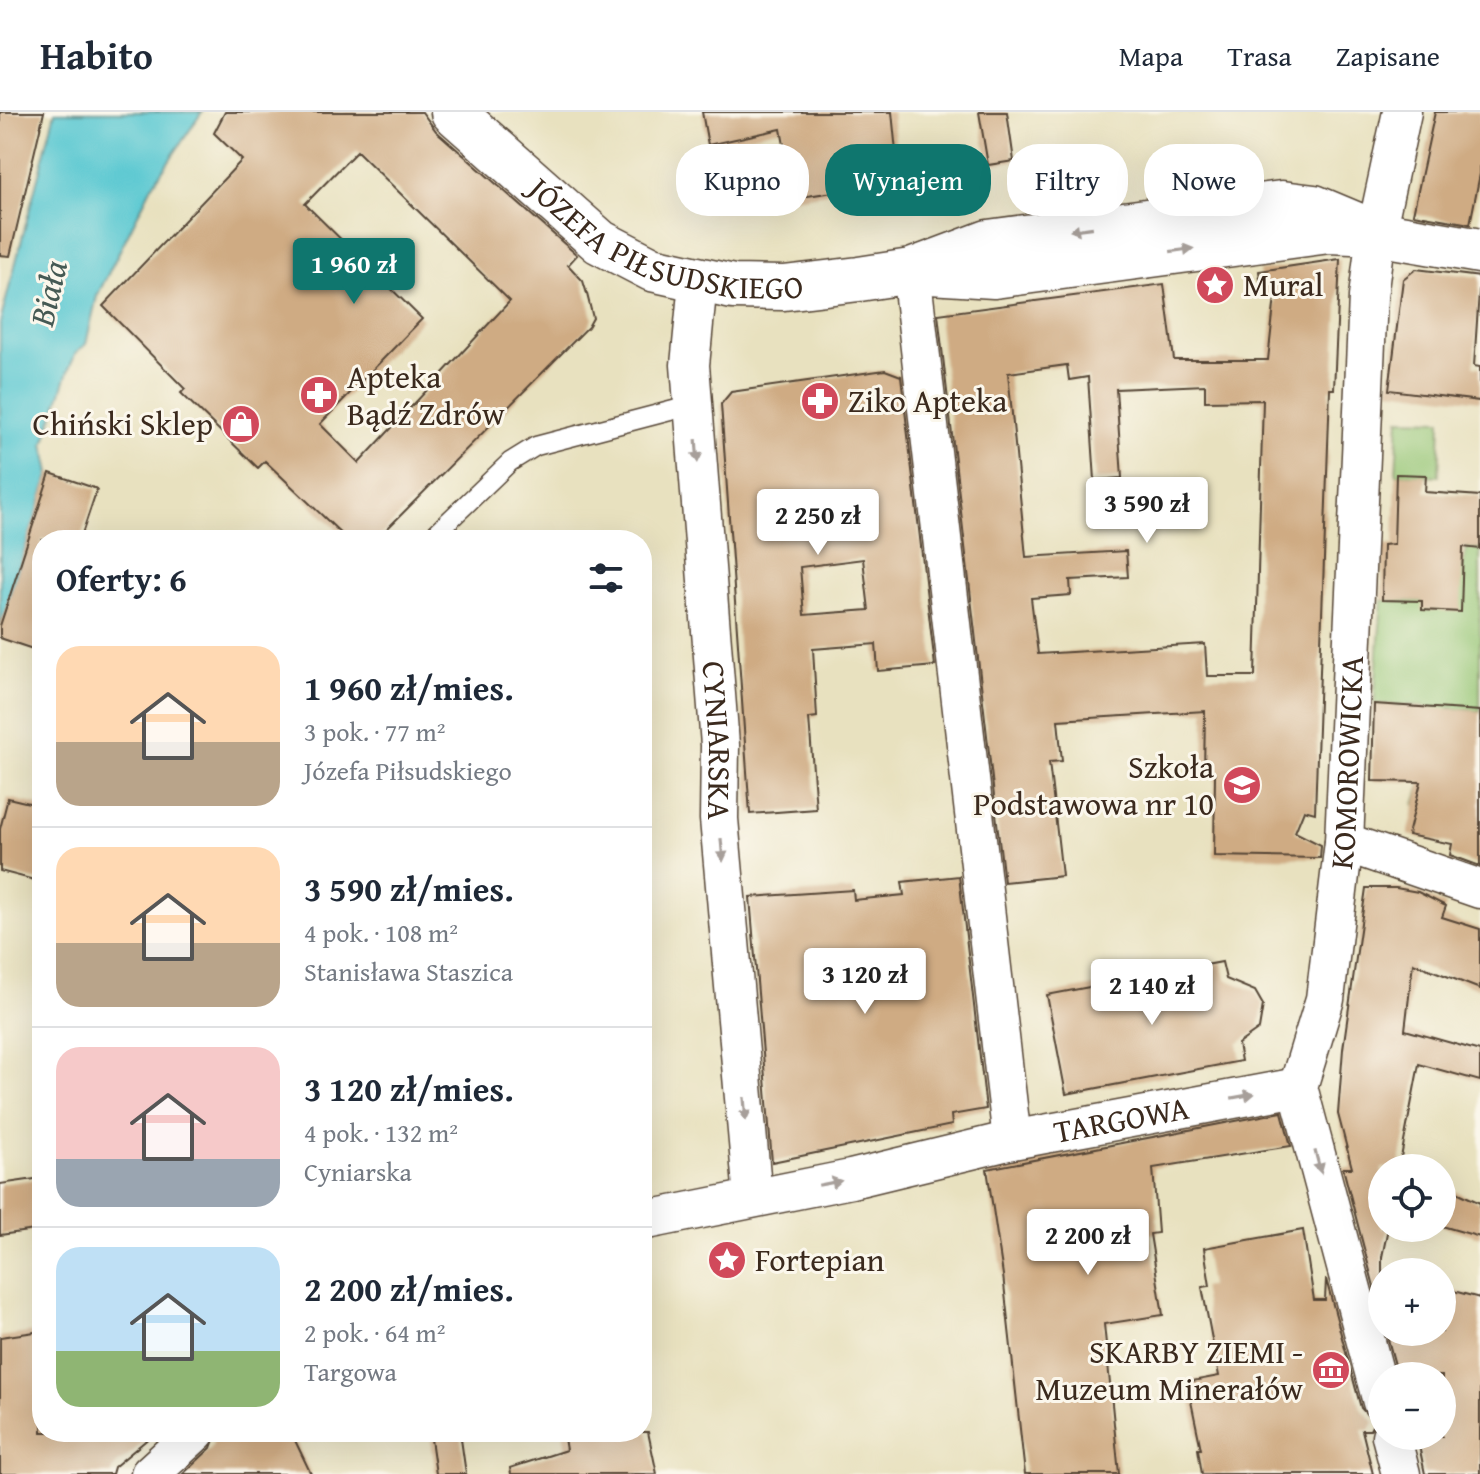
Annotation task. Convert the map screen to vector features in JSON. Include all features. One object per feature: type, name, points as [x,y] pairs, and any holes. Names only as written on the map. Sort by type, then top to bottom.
[{"type":"street","name":"JÓZEFA PIŁSUDSKIEGO","points":[[453,112],[600,242],[652,269],[698,282],[733,287],[784,288],[911,271],[988,242],[1282,203],[1314,207],[1376,233],[1480,251]]},
{"type":"street","name":"KOMOROWICKA","points":[[1298,1087],[1325,999],[1344,842],[1368,308],[1376,233],[1402,112]]},
{"type":"street","points":[[911,271],[1012,1140]]},
{"type":"street","name":"CYNIARSKA","points":[[698,282],[690,365],[720,745],[719,819],[753,1198]]},
{"type":"street","points":[[1344,842],[1480,889]]},
{"type":"street","points":[[1298,1087],[1371,1362]]},
{"type":"street","name":"TARGOWA","points":[[652,1219],[851,1179],[1012,1140],[1298,1087]]},
{"type":"street","points":[[150,1474],[185,1442]]},
{"type":"street","points":[[1395,1450],[1401,1474]]},
{"type":"lane","points":[[439,530],[510,462],[536,446],[693,405]]},
{"type":"green space","points":[[1399,419],[1441,420],[1439,476],[1396,474]]},
{"type":"green space","points":[[1467,548],[1480,549],[1480,711],[1449,708],[1445,751],[1453,813],[1415,805],[1422,782],[1424,706],[1374,704],[1382,600],[1422,601],[1462,569]]},
{"type":"water","name":"Biała","points":[[55,112],[202,112],[152,186],[97,296],[86,344],[75,354],[44,444],[50,473],[0,626],[0,323]]},
{"type":"building","points":[[0,112],[44,112],[10,256],[0,255]]},
{"type":"building","points":[[225,112],[422,112],[436,131],[577,255],[568,265],[583,281],[593,318],[588,327],[386,530],[337,530],[265,461],[258,468],[181,393],[185,389],[103,306],[242,160],[214,133]],"holes":[[[357,151],[510,301],[359,463],[320,424],[422,319],[305,204]]]},
{"type":"building","points":[[702,112],[892,112],[895,144],[825,144],[825,193],[809,196],[809,144],[784,144],[781,129],[708,144]]},
{"type":"building","points":[[979,112],[1007,112],[1012,144],[1007,144],[1007,162],[991,165],[991,144],[984,144]]},
{"type":"building","points":[[1435,112],[1480,112],[1480,174],[1470,224],[1413,214]]},
{"type":"building","points":[[1340,259],[1334,389],[1330,389],[1315,813],[1304,810],[1295,832],[1321,845],[1320,858],[1214,856],[1215,774],[1204,774],[1205,711],[1058,720],[1062,761],[1049,762],[1062,876],[1004,882],[938,314],[1164,284],[1174,360],[1268,360],[1275,296],[1262,297],[1259,271]],"holes":[[[1067,365],[1069,380],[1088,377],[1095,480],[1122,478],[1116,389],[1205,385],[1205,401],[1263,400],[1255,676],[1207,676],[1205,644],[1038,654],[1031,598],[1071,595],[1070,580],[1128,577],[1126,551],[1026,557],[1008,373]]]},
{"type":"building","points":[[1416,269],[1480,277],[1474,366],[1480,367],[1480,401],[1389,390],[1403,279]]},
{"type":"building","points":[[885,370],[901,376],[935,666],[878,671],[876,644],[813,649],[817,717],[809,718],[816,809],[750,814],[721,404],[731,392]],"holes":[[[863,559],[869,610],[804,615],[800,567]]]},
{"type":"building","points":[[50,473],[97,489],[83,530],[32,530],[32,649],[0,638],[0,626]]},
{"type":"building","points":[[1396,474],[1426,475],[1425,492],[1480,496],[1480,549],[1463,547],[1461,612],[1422,610],[1422,601],[1382,600],[1383,545],[1394,544]]},
{"type":"building","points":[[1374,704],[1480,711],[1480,866],[1450,855],[1452,844],[1408,835],[1421,782],[1372,781]]},
{"type":"building","points":[[8,798],[32,804],[32,879],[0,871],[0,829]]},
{"type":"building","points":[[959,876],[986,1109],[951,1115],[952,1125],[772,1162],[750,897],[853,890],[854,900],[904,895],[902,882]]},
{"type":"building","points":[[1366,888],[1418,892],[1446,906],[1442,917],[1480,929],[1480,989],[1413,963],[1405,1030],[1480,1051],[1480,1081],[1419,1064],[1402,1154],[1368,1154],[1368,1242],[1385,1242],[1382,1258],[1368,1258],[1368,1264],[1343,1168],[1352,1168],[1338,1114],[1343,1049]]},
{"type":"building","points":[[1222,962],[1226,979],[1255,991],[1263,1005],[1259,1029],[1238,1044],[1241,1061],[1066,1094],[1047,995]]},
{"type":"building","points":[[1282,1112],[1291,1146],[1153,1168],[1158,1233],[1150,1234],[1163,1315],[1104,1324],[1119,1474],[1025,1474],[1003,1275],[987,1169]]},
{"type":"building","points":[[32,1179],[32,1230],[0,1235],[0,1184]]},
{"type":"building","points":[[1456,1192],[1480,1203],[1480,1237],[1456,1230]]},
{"type":"building","points":[[1303,1230],[1314,1300],[1325,1300],[1326,1279],[1361,1408],[1368,1416],[1368,1430],[1362,1430],[1373,1474],[1202,1474],[1198,1449],[1201,1449],[1187,1382],[1219,1376],[1202,1287],[1210,1286],[1204,1248]]},
{"type":"building","points":[[1456,1292],[1480,1298],[1480,1474],[1425,1474],[1420,1450],[1456,1450],[1456,1362],[1394,1362],[1390,1346],[1456,1346]]},
{"type":"building","points":[[32,1332],[32,1442],[144,1442],[114,1467],[112,1474],[0,1474],[0,1337]]},
{"type":"building","points":[[213,1442],[296,1442],[311,1474],[183,1474],[211,1448]]},
{"type":"building","points":[[431,1442],[461,1442],[466,1474],[436,1474]]},
{"type":"building","points":[[565,1442],[650,1442],[657,1474],[511,1474],[510,1468],[566,1450]]},
{"type":"place","name":"Mural","points":[[1215,285]]},
{"type":"place","name":"Apteka Bądź Zdrów","points":[[319,395]]},
{"type":"place","name":"Ziko Apteka","points":[[820,401]]},
{"type":"place","name":"Chiński Sklep","points":[[241,424]]},
{"type":"place","name":"Szkoła Podstawowa nr 10","points":[[1242,785]]},
{"type":"place","name":"Fortepian","points":[[727,1260]]},
{"type":"place","name":"SKARBY ZIEMI - Muzeum Minerałów","points":[[1331,1370]]}]
